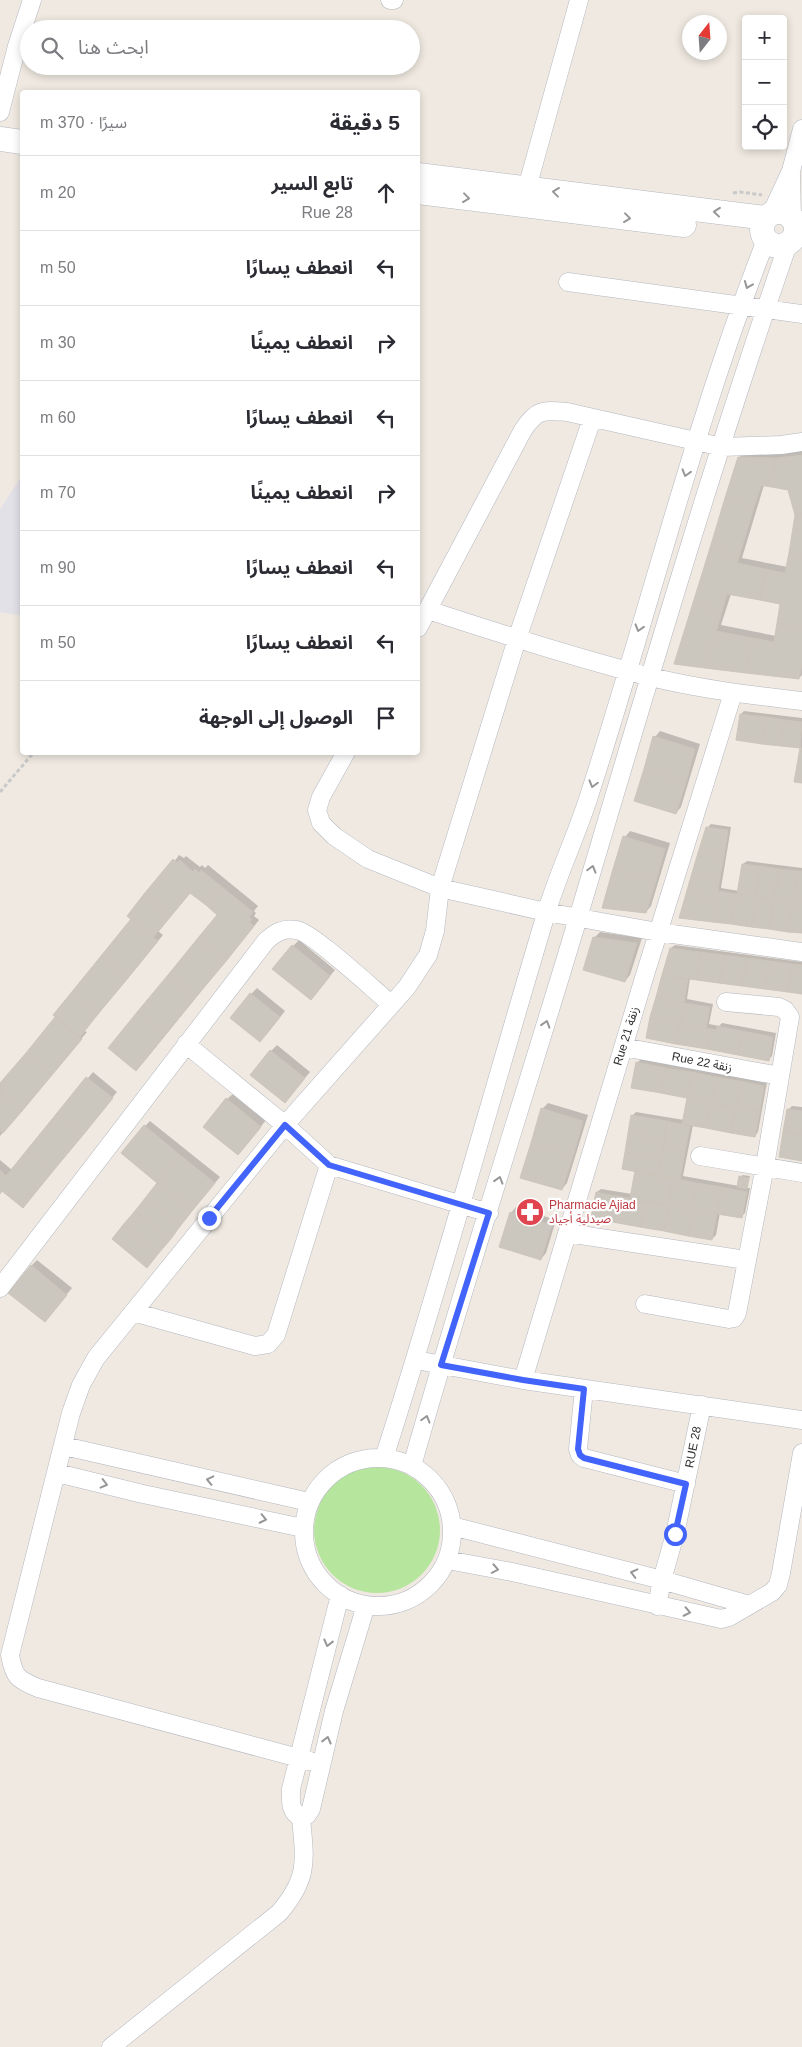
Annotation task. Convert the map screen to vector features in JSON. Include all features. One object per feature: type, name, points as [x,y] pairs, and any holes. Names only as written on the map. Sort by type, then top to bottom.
[{"type":"main road","points":[[0,123],[20,126]]},
{"type":"main road","points":[[0,139],[20,142]]},
{"type":"main road","points":[[420,175],[527,188],[784,229]]},
{"type":"main road","points":[[420,192],[784,229]]},
{"type":"street","points":[[21,20],[32,0]]},
{"type":"street","points":[[527,188],[579,0]]},
{"type":"street","points":[[0,112],[8,45],[20,22]]},
{"type":"street","points":[[412,1466],[649,676],[765,310],[784,229],[791,171],[802,130]]},
{"type":"street","points":[[384,1458],[416,1360],[462,1205],[546,912],[589,798],[696,441],[740,306],[784,229]]},
{"type":"street","points":[[568,282],[802,314]]},
{"type":"street","points":[[420,624],[523,430],[531,418],[541,411],[567,412],[722,446],[782,445],[802,442]]},
{"type":"street","points":[[321,1764],[38,1688],[23,1682],[13,1672],[10,1655],[71,1413],[81,1385],[96,1358],[285,1125],[407,987],[428,955],[435,931],[440,888],[517,639],[592,419]]},
{"type":"street","points":[[428,610],[517,639],[649,676],[733,693],[802,701]]},
{"type":"street","name":"Rue 21 زنقة","points":[[523,1380],[658,932],[733,693]]},
{"type":"street","points":[[344,755],[321,797],[317,810],[320,823],[334,836],[368,859],[440,888],[546,912],[658,932],[802,952]]},
{"type":"street","points":[[0,1288],[186,1044],[266,941],[277,931],[286,929],[300,931],[316,941],[391,1004]]},
{"type":"street","points":[[645,1304],[724,1319],[734,1318],[737,1313],[765,1166],[790,1017],[789,1014],[779,1007],[726,1002]]},
{"type":"street","points":[[186,1044],[285,1125],[329,1165],[489,1213]]},
{"type":"street","name":"Rue 22 زنقة","points":[[623,1047],[780,1076]]},
{"type":"street","points":[[700,1156],[802,1173]]},
{"type":"street","points":[[133,1312],[255,1346],[268,1344],[276,1335],[329,1165]]},
{"type":"street","points":[[567,1233],[746,1260]]},
{"type":"street","points":[[416,1360],[523,1380],[802,1420]]},
{"type":"street","points":[[584,1389],[578,1449],[580,1455],[584,1458],[686,1484]]},
{"type":"street","name":"RUE 28","points":[[657,1606],[675,1534],[702,1405]]},
{"type":"street","points":[[64,1446],[309,1502]]},
{"type":"street","points":[[447,1560],[512,1572],[721,1619],[736,1614],[772,1592],[778,1585],[802,1453]]},
{"type":"street","points":[[363,1458],[399,1460],[412,1466],[426,1475],[438,1488],[446,1502],[452,1526],[447,1560],[432,1583],[418,1594],[393,1604],[366,1605],[340,1596],[325,1585],[310,1563],[304,1546],[303,1528],[309,1502],[320,1484],[335,1470],[363,1458]]},
{"type":"street","points":[[56,1473],[152,1496],[303,1528]]},
{"type":"street","points":[[452,1526],[662,1580],[749,1605]]},
{"type":"street","points":[[301,1818],[292,1809],[290,1801],[291,1789],[340,1596]]},
{"type":"street","points":[[301,1818],[307,1815],[311,1809],[337,1702],[366,1605]]},
{"type":"street","points":[[0,1646],[15,1634]]},
{"type":"street","points":[[111,2047],[279,1912],[296,1892],[304,1863],[301,1818]]},
{"type":"path","points":[[0,792],[31,755]]},
{"type":"shaded area","points":[[20,479],[20,616],[0,612],[0,509]]},
{"type":"green space","points":[[377,1467],[401,1471],[422,1485],[436,1506],[440,1530],[436,1554],[422,1575],[401,1589],[377,1593],[353,1589],[332,1575],[318,1554],[314,1530],[318,1506],[332,1485],[353,1471]]},
{"type":"building","points":[[802,455],[802,513],[795,515],[788,490],[766,486],[775,468],[776,458]]},
{"type":"building","points":[[738,457],[776,458],[775,468],[766,486],[761,486],[754,507],[725,498]]},
{"type":"building","points":[[725,498],[754,507],[739,557],[710,548]]},
{"type":"building","points":[[802,513],[802,555],[789,553],[795,515]]},
{"type":"building","points":[[710,548],[739,557],[737,563],[765,569],[760,600],[727,594],[722,612],[693,603]]},
{"type":"building","points":[[789,553],[802,555],[802,627],[777,623],[780,604],[760,600],[765,569],[785,573]]},
{"type":"building","points":[[693,603],[722,612],[705,668],[674,664]]},
{"type":"building","points":[[777,623],[802,627],[802,664],[799,679],[746,673],[753,638],[774,642]]},
{"type":"building","points":[[716,631],[753,638],[746,673],[705,668]]},
{"type":"building","points":[[740,714],[767,717],[762,744],[736,740]]},
{"type":"building","points":[[767,717],[785,720],[781,746],[762,744]]},
{"type":"building","points":[[785,720],[802,722],[800,748],[781,746]]},
{"type":"building","points":[[653,736],[695,749],[686,782],[644,769]]},
{"type":"building","points":[[800,748],[802,749],[802,783],[794,782]]},
{"type":"building","points":[[644,769],[686,782],[676,814],[634,801]]},
{"type":"building","points":[[706,827],[728,830],[724,857],[698,853]]},
{"type":"building","points":[[623,836],[665,849],[656,881],[613,869]]},
{"type":"building","points":[[698,853],[724,857],[720,877],[692,873]]},
{"type":"building","points":[[173,859],[177,863],[180,860],[193,872],[195,869],[199,873],[201,870],[221,886],[206,905],[190,893],[171,916],[144,894]]},
{"type":"building","points":[[742,864],[761,866],[756,896],[737,894]]},
{"type":"building","points":[[761,866],[779,869],[774,899],[756,896]]},
{"type":"building","points":[[613,869],[656,881],[646,913],[602,908]]},
{"type":"building","points":[[779,869],[799,871],[793,901],[774,899]]},
{"type":"building","points":[[799,871],[802,871],[802,902],[793,901]]},
{"type":"building","points":[[692,873],[720,877],[717,899],[686,894]]},
{"type":"building","points":[[221,886],[253,912],[249,917],[252,920],[249,922],[254,926],[227,960],[198,938],[217,915],[206,905]]},
{"type":"building","points":[[718,891],[737,894],[731,924],[713,922]]},
{"type":"building","points":[[144,894],[171,916],[153,938],[127,916]]},
{"type":"building","points":[[686,894],[717,899],[713,922],[679,918]]},
{"type":"building","points":[[737,894],[756,896],[751,927],[731,924]]},
{"type":"building","points":[[756,896],[774,899],[769,929],[751,927]]},
{"type":"building","points":[[774,899],[793,901],[788,932],[769,929]]},
{"type":"building","points":[[793,901],[802,902],[802,933],[788,932]]},
{"type":"building","points":[[131,919],[158,941],[128,978],[101,956]]},
{"type":"building","points":[[593,937],[637,943],[625,982],[583,970]]},
{"type":"building","points":[[198,938],[227,960],[196,997],[168,975]]},
{"type":"building","points":[[292,945],[330,976],[311,1000],[272,969]]},
{"type":"building","points":[[670,948],[700,952],[697,980],[662,975]]},
{"type":"building","points":[[700,952],[724,955],[719,983],[697,980]]},
{"type":"building","points":[[724,955],[747,958],[742,986],[719,983]]},
{"type":"building","points":[[101,956],[128,978],[98,1014],[71,993]]},
{"type":"building","points":[[747,958],[770,961],[765,989],[742,986]]},
{"type":"building","points":[[770,961],[793,964],[788,992],[765,989]]},
{"type":"building","points":[[793,964],[802,965],[802,994],[788,992]]},
{"type":"building","points":[[168,975],[196,997],[166,1034],[138,1011]]},
{"type":"building","points":[[662,975],[688,979],[684,1003],[656,997]]},
{"type":"building","points":[[71,993],[98,1014],[80,1037],[53,1015]]},
{"type":"building","points":[[250,993],[280,1017],[260,1042],[230,1018]]},
{"type":"building","points":[[656,997],[684,1003],[680,1023],[650,1017]]},
{"type":"building","points":[[684,1003],[710,1007],[706,1028],[680,1023]]},
{"type":"building","points":[[138,1011],[166,1034],[136,1071],[108,1048]]},
{"type":"building","points":[[55,1017],[82,1039],[52,1075],[26,1053]]},
{"type":"building","points":[[650,1017],[680,1023],[676,1044],[646,1038]]},
{"type":"building","points":[[680,1023],[711,1029],[707,1049],[676,1044]]},
{"type":"building","points":[[717,1026],[742,1031],[738,1055],[707,1049],[711,1029],[717,1030]]},
{"type":"building","points":[[742,1031],[773,1037],[769,1061],[738,1055]]},
{"type":"building","points":[[270,1050],[305,1078],[285,1103],[250,1075]]},
{"type":"building","points":[[26,1053],[52,1075],[22,1111],[0,1093],[0,1083]]},
{"type":"building","points":[[636,1062],[666,1068],[661,1093],[631,1088]]},
{"type":"building","points":[[666,1068],[692,1072],[687,1098],[661,1093]]},
{"type":"building","points":[[692,1072],[716,1077],[711,1103],[687,1098]]},
{"type":"building","points":[[86,1077],[113,1098],[83,1135],[57,1113]]},
{"type":"building","points":[[716,1077],[740,1081],[736,1107],[711,1103]]},
{"type":"building","points":[[740,1081],[764,1086],[760,1111],[736,1107]]},
{"type":"building","points":[[0,1093],[22,1111],[3,1133],[0,1131]]},
{"type":"building","points":[[226,1098],[261,1127],[238,1155],[203,1127]]},
{"type":"building","points":[[687,1098],[711,1103],[706,1128],[682,1124]]},
{"type":"building","points":[[711,1103],[736,1107],[731,1133],[706,1128]]},
{"type":"building","points":[[736,1107],[760,1111],[755,1137],[731,1133]]},
{"type":"building","points":[[541,1108],[583,1121],[573,1156],[531,1143]]},
{"type":"building","points":[[787,1109],[802,1111],[802,1135],[783,1132]]},
{"type":"building","points":[[57,1113],[83,1135],[53,1171],[27,1150]]},
{"type":"building","points":[[631,1115],[667,1121],[664,1139],[628,1133]]},
{"type":"building","points":[[667,1121],[690,1126],[685,1152],[663,1148]]},
{"type":"building","points":[[144,1125],[180,1155],[157,1183],[121,1153]]},
{"type":"building","points":[[783,1132],[802,1135],[802,1161],[779,1157]]},
{"type":"building","points":[[628,1133],[664,1139],[661,1159],[625,1152]]},
{"type":"building","points":[[531,1143],[573,1156],[562,1190],[520,1178]]},
{"type":"building","points":[[663,1148],[685,1152],[680,1180],[658,1176]]},
{"type":"building","points":[[27,1150],[53,1171],[23,1208],[2,1191],[0,1194],[0,1170],[6,1176]]},
{"type":"building","points":[[625,1152],[661,1159],[658,1176],[622,1169]]},
{"type":"building","points":[[180,1155],[215,1183],[192,1211],[157,1183]]},
{"type":"building","points":[[635,1171],[673,1178],[669,1205],[630,1198]]},
{"type":"building","points":[[739,1176],[749,1178],[747,1189],[737,1187]]},
{"type":"building","points":[[673,1178],[697,1183],[693,1209],[669,1205]]},
{"type":"building","points":[[157,1183],[192,1211],[181,1225],[146,1197]]},
{"type":"building","points":[[697,1183],[722,1187],[717,1214],[693,1209]]},
{"type":"building","points":[[722,1187],[747,1192],[742,1218],[717,1214]]},
{"type":"building","points":[[596,1192],[611,1195],[607,1221],[591,1218]]},
{"type":"building","points":[[611,1195],[645,1201],[640,1227],[607,1221]]},
{"type":"building","points":[[146,1197],[181,1225],[170,1240],[135,1211]]},
{"type":"building","points":[[645,1201],[669,1205],[664,1231],[640,1227]]},
{"type":"building","points":[[669,1205],[693,1209],[688,1236],[664,1231]]},
{"type":"building","points":[[693,1209],[717,1214],[712,1240],[688,1236]]},
{"type":"building","points":[[135,1211],[170,1240],[158,1254],[123,1225]]},
{"type":"building","points":[[510,1212],[552,1225],[541,1260],[499,1247]]},
{"type":"building","points":[[123,1225],[158,1254],[147,1268],[112,1239]]},
{"type":"building","points":[[31,1265],[67,1295],[45,1322],[8,1293]]},
{"type":"place","name":"Pharmacie Ajiad صيدلية أجياد","points":[[530,1212]]},
{"type":"route","points":[[209,1218],[285,1125],[329,1165],[489,1213],[441,1365],[584,1389],[578,1449],[580,1455],[584,1458],[686,1484],[675,1534]]}]
